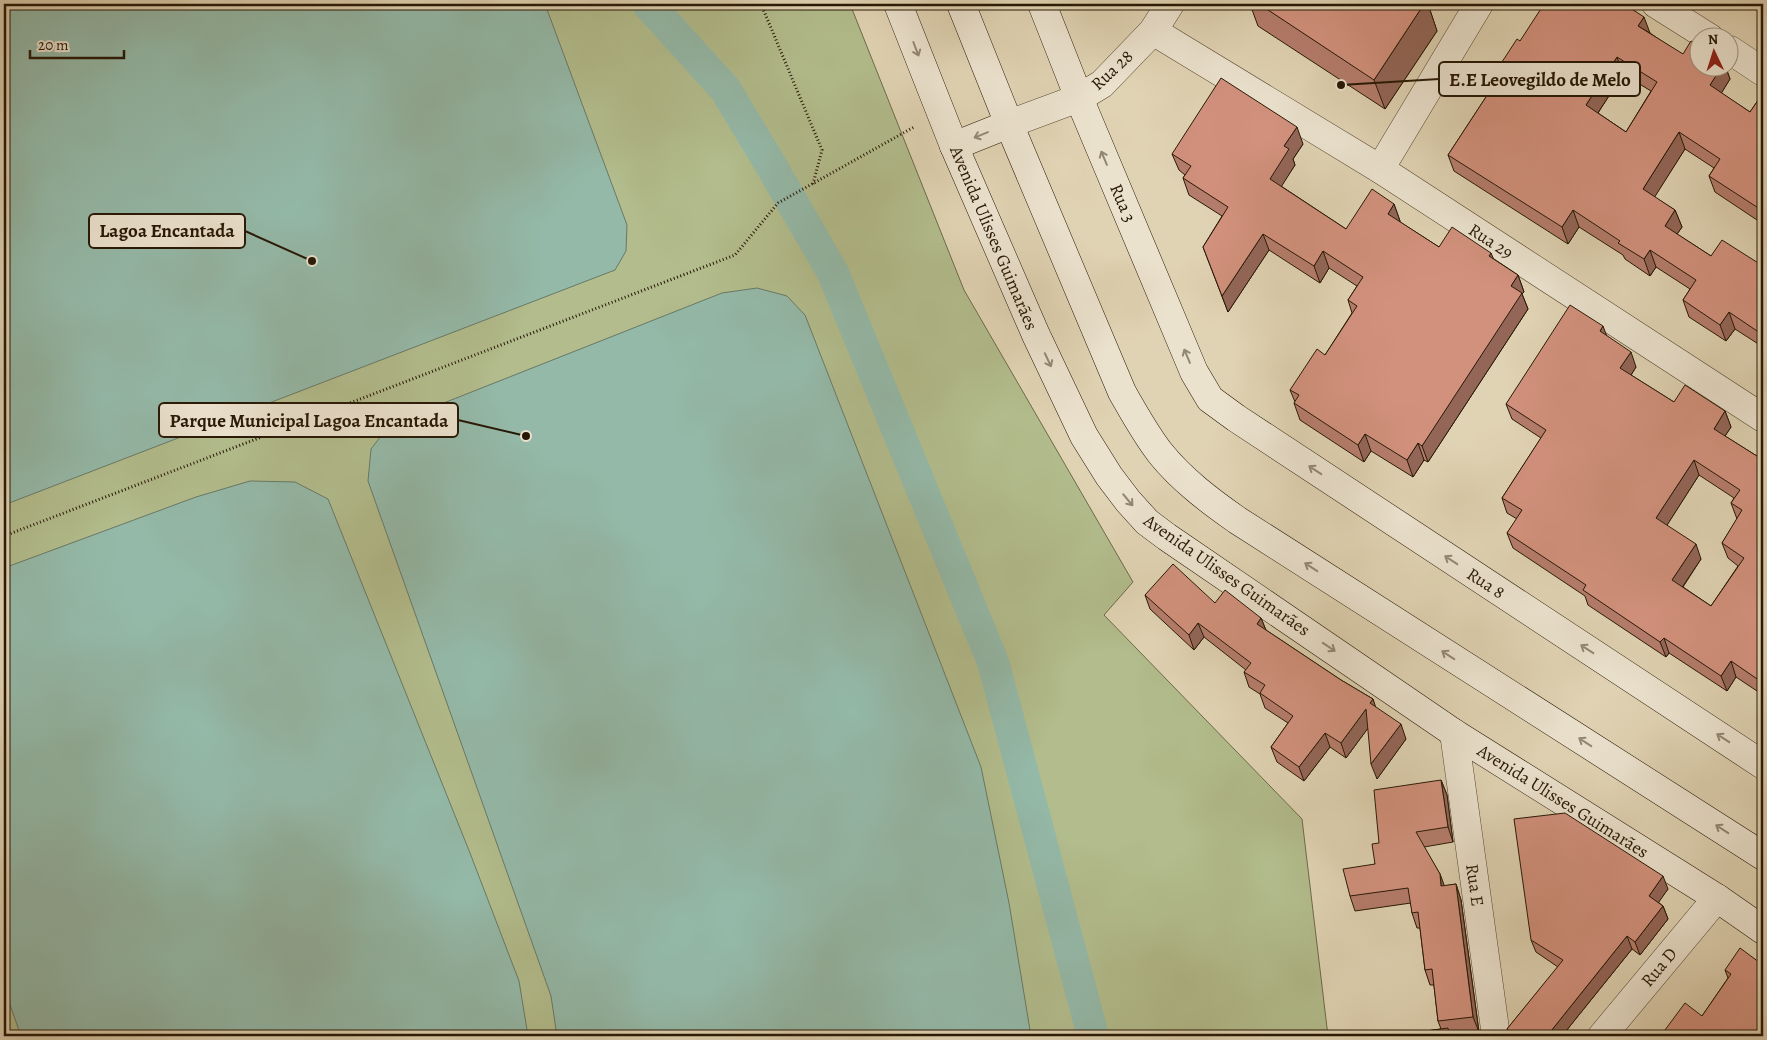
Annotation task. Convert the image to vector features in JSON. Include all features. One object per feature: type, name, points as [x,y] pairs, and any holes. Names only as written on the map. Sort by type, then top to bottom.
[{"type":"main road","name":"Avenida Ulisses Guimarães","points":[[898,4],[954,146],[1036,335],[1084,436],[1109,476],[1147,522],[1454,733],[1717,898],[1763,930]]},
{"type":"main road","points":[[961,4],[1009,124],[1122,392],[1162,456],[1207,499],[1238,520],[1763,856]]},
{"type":"main road","name":"Rua 3","points":[[1042,4],[1079,98],[1194,372],[1210,399]]},
{"type":"main road","name":"Rua 28","points":[[954,146],[1079,98],[1102,84],[1153,31],[1170,4]]},
{"type":"main road","points":[[1380,169],[1479,4]]},
{"type":"main road","points":[[1656,4],[1694,28]]},
{"type":"main road","name":"Rua 29","points":[[1153,31],[1380,169],[1763,418]]},
{"type":"main road","points":[[1740,57],[1763,72]]},
{"type":"main road","name":"Rua 8","points":[[1210,399],[1763,765]]},
{"type":"main road","name":"Rua E","points":[[1454,733],[1496,1036]]},
{"type":"main road","name":"Rua D","points":[[1602,1036],[1717,898]]},
{"type":"path","points":[[761,4],[822,150],[813,184]]},
{"type":"path","points":[[4,536],[735,255],[778,203],[940,111]]},
{"type":"shaded area","points":[[4,4],[850,4],[964,290],[1133,582],[1104,615],[1302,819],[1328,1036],[4,1036]]},
{"type":"shaded area","points":[[4,4],[545,4],[627,225],[626,251],[615,270],[4,505]]},
{"type":"shaded area","points":[[757,288],[787,296],[805,315],[981,767],[1009,903],[1031,1036],[557,1036],[551,996],[368,481],[371,449],[388,427],[426,410],[722,293]]},
{"type":"shaded area","points":[[250,481],[295,482],[328,499],[470,853],[519,981],[528,1036],[21,1036],[4,988],[4,568],[196,497]]},
{"type":"building","points":[[1259,4],[1424,4],[1374,80]]},
{"type":"building","points":[[1544,4],[1624,4],[1644,17],[1638,26],[1683,54],[1690,43],[1690,78],[1715,78],[1710,85],[1750,112],[1763,93],[1763,211],[1709,176],[1720,159],[1679,132],[1643,189],[1675,210],[1665,226],[1711,256],[1722,240],[1763,266],[1763,335],[1729,312],[1720,325],[1683,300],[1696,280],[1650,250],[1644,259],[1618,243],[1620,241],[1573,210],[1562,227],[1448,155],[1503,71],[1498,68],[1517,39],[1520,41]],"holes":[[[1617,57],[1657,82],[1626,132],[1586,105]]]},
{"type":"building","points":[[1221,78],[1297,127],[1284,146],[1289,149],[1270,179],[1346,229],[1372,189],[1394,204],[1388,214],[1439,247],[1452,227],[1491,253],[1489,256],[1518,275],[1511,286],[1522,293],[1422,446],[1418,443],[1407,460],[1365,434],[1358,445],[1294,403],[1299,395],[1290,390],[1317,349],[1325,355],[1357,306],[1348,300],[1363,277],[1323,251],[1314,266],[1263,234],[1222,296],[1203,247],[1228,207],[1183,178],[1191,166],[1172,154]]},
{"type":"building","points":[[1570,305],[1603,326],[1600,331],[1631,352],[1620,368],[1674,402],[1685,385],[1725,411],[1714,429],[1760,458],[1763,453],[1763,683],[1731,661],[1721,676],[1664,638],[1660,642],[1583,590],[1586,585],[1507,533],[1522,510],[1502,498],[1546,430],[1506,404]],"holes":[[[1694,460],[1740,490],[1731,503],[1742,510],[1722,543],[1744,558],[1711,606],[1672,580],[1696,544],[1656,518]]]},
{"type":"building","points":[[1173,564],[1215,603],[1225,590],[1261,618],[1257,624],[1373,699],[1370,703],[1401,724],[1371,764],[1366,709],[1341,743],[1325,733],[1299,767],[1271,747],[1293,716],[1260,693],[1265,685],[1244,672],[1251,663],[1198,623],[1189,635],[1145,595]]},
{"type":"building","points":[[1441,780],[1448,827],[1416,832],[1440,874],[1441,886],[1456,884],[1473,1017],[1438,1021],[1432,969],[1425,970],[1418,912],[1412,913],[1408,888],[1350,896],[1343,869],[1375,864],[1372,844],[1379,843],[1374,790]]},
{"type":"building","points":[[1565,813],[1663,876],[1649,896],[1663,906],[1635,942],[1627,936],[1547,1036],[1516,1036],[1507,1029],[1563,960],[1531,940],[1514,819]]},
{"type":"building","points":[[1740,948],[1763,965],[1763,1036],[1665,1036],[1662,1034],[1685,1003],[1702,1016],[1731,974],[1725,970]]},
{"type":"building","points":[[1448,1028],[1449,1036],[1389,1036]]},
{"type":"waterway","points":[[648,4],[725,89],[833,273],[993,662],[1093,1036]]},
{"type":"place","name":"E.E Leovegildo de Melo","points":[[1341,85]]},
{"type":"place","name":"Lagoa Encantada","points":[[312,261]]},
{"type":"place","name":"Parque Municipal Lagoa Encantada","points":[[526,436]]}]
